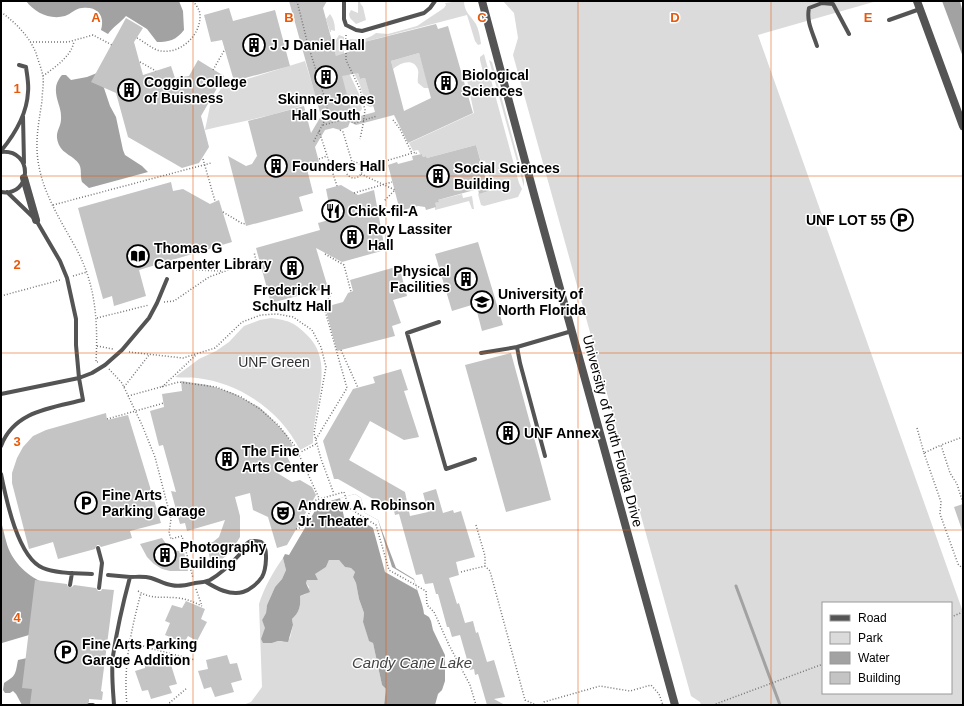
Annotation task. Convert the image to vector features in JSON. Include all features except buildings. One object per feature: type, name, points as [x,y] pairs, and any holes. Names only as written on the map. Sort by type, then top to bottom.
[{"type":"street","name":"University of North Florida Drive","points":[[482,1],[675,705]]},
{"type":"street","points":[[917,1],[963,126]]},
{"type":"street","points":[[24,178],[36,220]]},
{"type":"lane","points":[[344,1],[344,19],[346,25],[362,31],[424,13],[430,8],[434,1]]},
{"type":"lane","points":[[818,46],[808,20],[809,8],[822,3],[833,4],[849,34]]},
{"type":"lane","points":[[889,20],[920,9]]},
{"type":"lane","points":[[1,192],[7,192],[18,187],[26,173],[24,164],[24,114],[28,91],[26,67],[19,65]]},
{"type":"lane","points":[[1,151],[13,136],[24,114]]},
{"type":"lane","points":[[1,151],[11,152],[17,155],[24,164]]},
{"type":"lane","points":[[1,446],[8,431],[21,419],[42,410],[83,400],[76,345],[76,319],[67,278],[60,261],[36,220],[7,192]]},
{"type":"lane","points":[[1,394],[79,378],[92,373],[105,365],[121,351],[149,318],[167,279]]},
{"type":"lane","points":[[439,322],[407,333],[446,469],[475,459]]},
{"type":"lane","points":[[481,353],[517,347],[572,331]]},
{"type":"lane","points":[[517,347],[545,456]]},
{"type":"lane","points":[[1,474],[11,514],[20,541],[26,553],[33,561],[42,568],[51,570],[92,574]]},
{"type":"lane","points":[[108,575],[148,577],[171,585],[183,586],[206,582],[228,566],[241,552],[245,545],[251,541],[259,541],[263,544],[266,554],[265,566],[262,576],[254,586],[243,592],[229,592],[216,588],[206,582]]},
{"type":"lane","points":[[98,548],[102,563],[99,588]]},
{"type":"lane","points":[[70,585],[72,573]]},
{"type":"lane","points":[[114,705],[112,680],[113,657],[119,619],[130,577]]},
{"type":"path","points":[[137,38],[147,43],[154,49],[162,52],[181,48],[194,36],[199,23],[200,14],[193,1]]},
{"type":"path","points":[[297,1],[328,116],[313,143]]},
{"type":"path","points":[[1,12],[21,29],[30,42],[43,76],[43,91],[36,146],[39,167],[44,187],[87,272],[93,292],[97,318],[96,362],[105,365],[122,382],[155,457],[171,519],[169,533],[171,539],[182,536],[202,606],[190,600],[178,598],[152,598],[139,592],[129,641],[126,671],[127,705]]},
{"type":"path","points":[[30,42],[65,43],[93,35],[112,45]]},
{"type":"path","points":[[346,35],[346,60],[360,89],[365,110],[360,138]]},
{"type":"path","points":[[43,76],[68,54],[72,49],[74,41]]},
{"type":"path","points":[[213,70],[225,49]]},
{"type":"path","points":[[140,62],[156,71]]},
{"type":"path","points":[[323,125],[345,119],[355,122],[377,116]]},
{"type":"path","points":[[392,120],[400,129],[412,153]]},
{"type":"path","points":[[340,130],[344,132],[352,162]]},
{"type":"path","points":[[319,131],[337,186]]},
{"type":"path","points":[[362,168],[416,152],[417,155]]},
{"type":"path","points":[[318,159],[327,156]]},
{"type":"path","points":[[203,159],[215,201]]},
{"type":"path","points":[[352,162],[357,163],[362,168]]},
{"type":"path","points":[[352,162],[347,168],[348,175],[355,178],[361,174],[362,168]]},
{"type":"path","points":[[53,205],[212,163]]},
{"type":"path","points":[[361,174],[395,190],[384,201]]},
{"type":"path","points":[[354,192],[392,182]]},
{"type":"path","points":[[223,212],[243,224],[246,224]]},
{"type":"path","points":[[97,318],[157,303],[174,301],[202,281],[256,260],[254,252]]},
{"type":"path","points":[[325,254],[344,265],[351,292]]},
{"type":"path","points":[[196,270],[223,272]]},
{"type":"path","points":[[1,296],[87,272]]},
{"type":"path","points":[[316,439],[347,388],[324,307],[332,292]]},
{"type":"path","points":[[97,346],[121,351],[183,358],[214,348],[242,322],[261,315],[277,314],[293,317],[312,330],[321,347],[326,367],[314,433],[321,459],[334,494]]},
{"type":"path","points":[[341,350],[358,388]]},
{"type":"path","points":[[124,386],[149,354]]},
{"type":"path","points":[[162,386],[198,354]]},
{"type":"path","points":[[128,396],[179,382],[216,386],[241,397],[278,425],[295,446],[320,499]]},
{"type":"path","points":[[107,419],[164,402]]},
{"type":"path","points":[[917,428],[924,453],[942,502],[940,514],[958,564],[963,569]]},
{"type":"path","points":[[924,453],[963,437]]},
{"type":"path","points":[[299,453],[317,444]]},
{"type":"path","points":[[941,445],[950,473],[958,484],[963,503]]},
{"type":"path","points":[[296,529],[302,527],[316,500],[344,492],[349,508],[376,525],[389,570],[426,591],[427,605],[434,612],[470,685],[476,705]]},
{"type":"path","points":[[476,525],[485,556],[485,566],[490,571],[525,700],[536,705]]},
{"type":"path","points":[[462,572],[485,566]]},
{"type":"path","points":[[952,617],[963,612]]},
{"type":"path","points":[[129,641],[195,660]]},
{"type":"path","points":[[714,705],[822,664]]},
{"type":"path","points":[[543,705],[544,702],[600,686],[630,691],[651,685],[659,694],[662,705]]},
{"type":"path","points":[[167,705],[187,688]]},
{"type":"green space","points":[[358,1],[361,1],[360,3],[363,7],[366,20],[356,24],[350,18],[349,14],[351,10],[358,13]]},
{"type":"green space","points":[[464,1],[466,11],[476,24],[479,31],[481,44],[478,45],[475,41],[467,15],[356,44],[357,48],[348,50],[348,39],[363,39],[376,33],[388,34],[417,26],[444,8],[446,5],[445,3]]},
{"type":"green space","points":[[503,1],[877,1],[758,35],[963,612],[963,705],[701,705],[700,702],[691,696],[513,55],[518,38],[514,13]]},
{"type":"green space","points":[[330,14],[335,29],[335,31],[331,30],[331,32],[326,19]]},
{"type":"green space","points":[[339,35],[344,37],[344,57],[349,73],[359,94],[362,109],[351,114],[333,45]]},
{"type":"green space","points":[[419,53],[429,88],[424,88],[418,83],[418,70],[416,66],[410,62],[403,63],[393,69],[391,61]]},
{"type":"green space","points":[[484,54],[519,183],[522,189],[518,197],[484,206],[481,205],[478,194],[493,190],[485,161],[481,162],[476,145],[427,158],[426,156],[423,157],[418,150],[413,151],[409,143],[474,113],[467,80],[484,76],[480,57]]},
{"type":"green space","points":[[489,60],[492,62],[524,180],[524,187]]},
{"type":"green space","points":[[305,61],[317,100],[275,114],[205,130],[210,106],[222,87]]},
{"type":"green space","points":[[353,71],[358,73],[360,79],[365,78],[374,106],[370,107],[366,105],[360,85]]},
{"type":"green space","points":[[462,194],[463,198],[472,196],[474,209],[472,209],[469,201],[435,210],[435,203],[438,202],[438,200]]},
{"type":"green space","name":"UNF Green","points":[[271,318],[287,321],[299,328],[308,336],[316,347],[320,360],[322,373],[321,387],[313,443],[300,450],[282,423],[258,401],[229,386],[213,381],[175,377],[199,359],[216,351],[229,342],[244,326],[260,320]]},
{"type":"green space","points":[[283,558],[286,570],[282,579],[275,587],[262,620],[272,643],[278,641],[282,642],[290,638],[293,625],[292,619],[299,609],[300,596],[306,594],[309,587],[306,583],[307,580],[318,580],[314,574],[326,567],[329,560],[339,560],[345,567],[351,568],[355,572],[353,577],[364,613],[363,622],[369,640],[373,643],[382,685],[386,689],[384,705],[243,705],[251,702],[262,687],[259,604],[269,580]]},
{"type":"water","points":[[26,1],[179,1],[183,11],[184,30],[172,40],[157,42],[147,29],[126,16],[108,34],[101,30],[101,16],[96,10],[80,8],[65,16],[54,17],[38,12]]},
{"type":"water","points":[[942,1],[960,1],[963,13],[963,57]]},
{"type":"water","points":[[97,73],[116,117],[125,155],[142,166],[148,172],[89,188],[82,182],[79,164],[63,151],[57,140],[61,116],[56,95],[56,88],[62,75],[66,75],[71,80],[87,77]]},
{"type":"water","name":"Candy Cane Lake","points":[[355,494],[361,498],[365,513],[378,520],[396,568],[414,579],[424,614],[429,617],[433,630],[445,655],[445,681],[442,690],[438,694],[435,705],[384,705],[386,689],[382,685],[373,643],[369,641],[363,622],[364,613],[353,577],[355,572],[351,568],[345,567],[339,560],[329,560],[326,567],[315,574],[318,580],[307,580],[306,583],[310,592],[300,596],[299,609],[292,619],[293,625],[288,642],[278,641],[263,643],[261,639],[265,628],[262,620],[266,613],[267,605],[275,587],[282,579],[286,570],[283,558],[285,554],[289,555],[319,504]]},
{"type":"water","points":[[1,522],[7,545],[13,558],[27,573],[39,581],[52,585],[92,590],[106,594],[29,635],[2,643]]},
{"type":"water","points":[[27,658],[60,705],[22,705],[13,691],[10,693],[5,693],[3,690],[4,683],[15,674],[18,660]]},
{"type":"pier","points":[[355,494],[361,498],[365,513],[378,520],[392,567],[414,580],[417,590],[385,572],[373,528],[360,520],[354,522],[344,517],[340,498]]},
{"type":"waterway","points":[[736,586],[780,705]]},
{"type":"place","name":"J J Daniel Hall","points":[[254,45]]},
{"type":"place","name":"Skinner-Jones Hall South","points":[[326,77]]},
{"type":"place","name":"Biological Sciences","points":[[446,83]]},
{"type":"place","name":"Coggin College of Buisness","points":[[129,90]]},
{"type":"place","name":"Founders Hall","points":[[276,166]]},
{"type":"place","name":"Social Sciences Building","points":[[438,176]]},
{"type":"place","name":"Chick-fil-A","points":[[333,211]]},
{"type":"place","name":"UNF LOT 55","points":[[902,220]]},
{"type":"place","name":"Roy Lassiter Hall","points":[[352,237]]},
{"type":"place","name":"Thomas G Carpenter Library","points":[[138,256]]},
{"type":"place","name":"Frederick H Schultz Hall","points":[[292,268]]},
{"type":"place","name":"Physical Facilities","points":[[466,279]]},
{"type":"place","name":"University of North Florida","points":[[482,302]]},
{"type":"place","name":"UNF Annex","points":[[508,433]]},
{"type":"place","name":"The Fine Arts Center","points":[[227,459]]},
{"type":"place","name":"Fine Arts Parking Garage","points":[[86,503]]},
{"type":"place","name":"Andrew A. Robinson Jr. Theater","points":[[283,513]]},
{"type":"place","name":"Photography Building","points":[[165,555]]},
{"type":"place","name":"Fine Arts Parking Garage Addition","points":[[66,652]]}]
